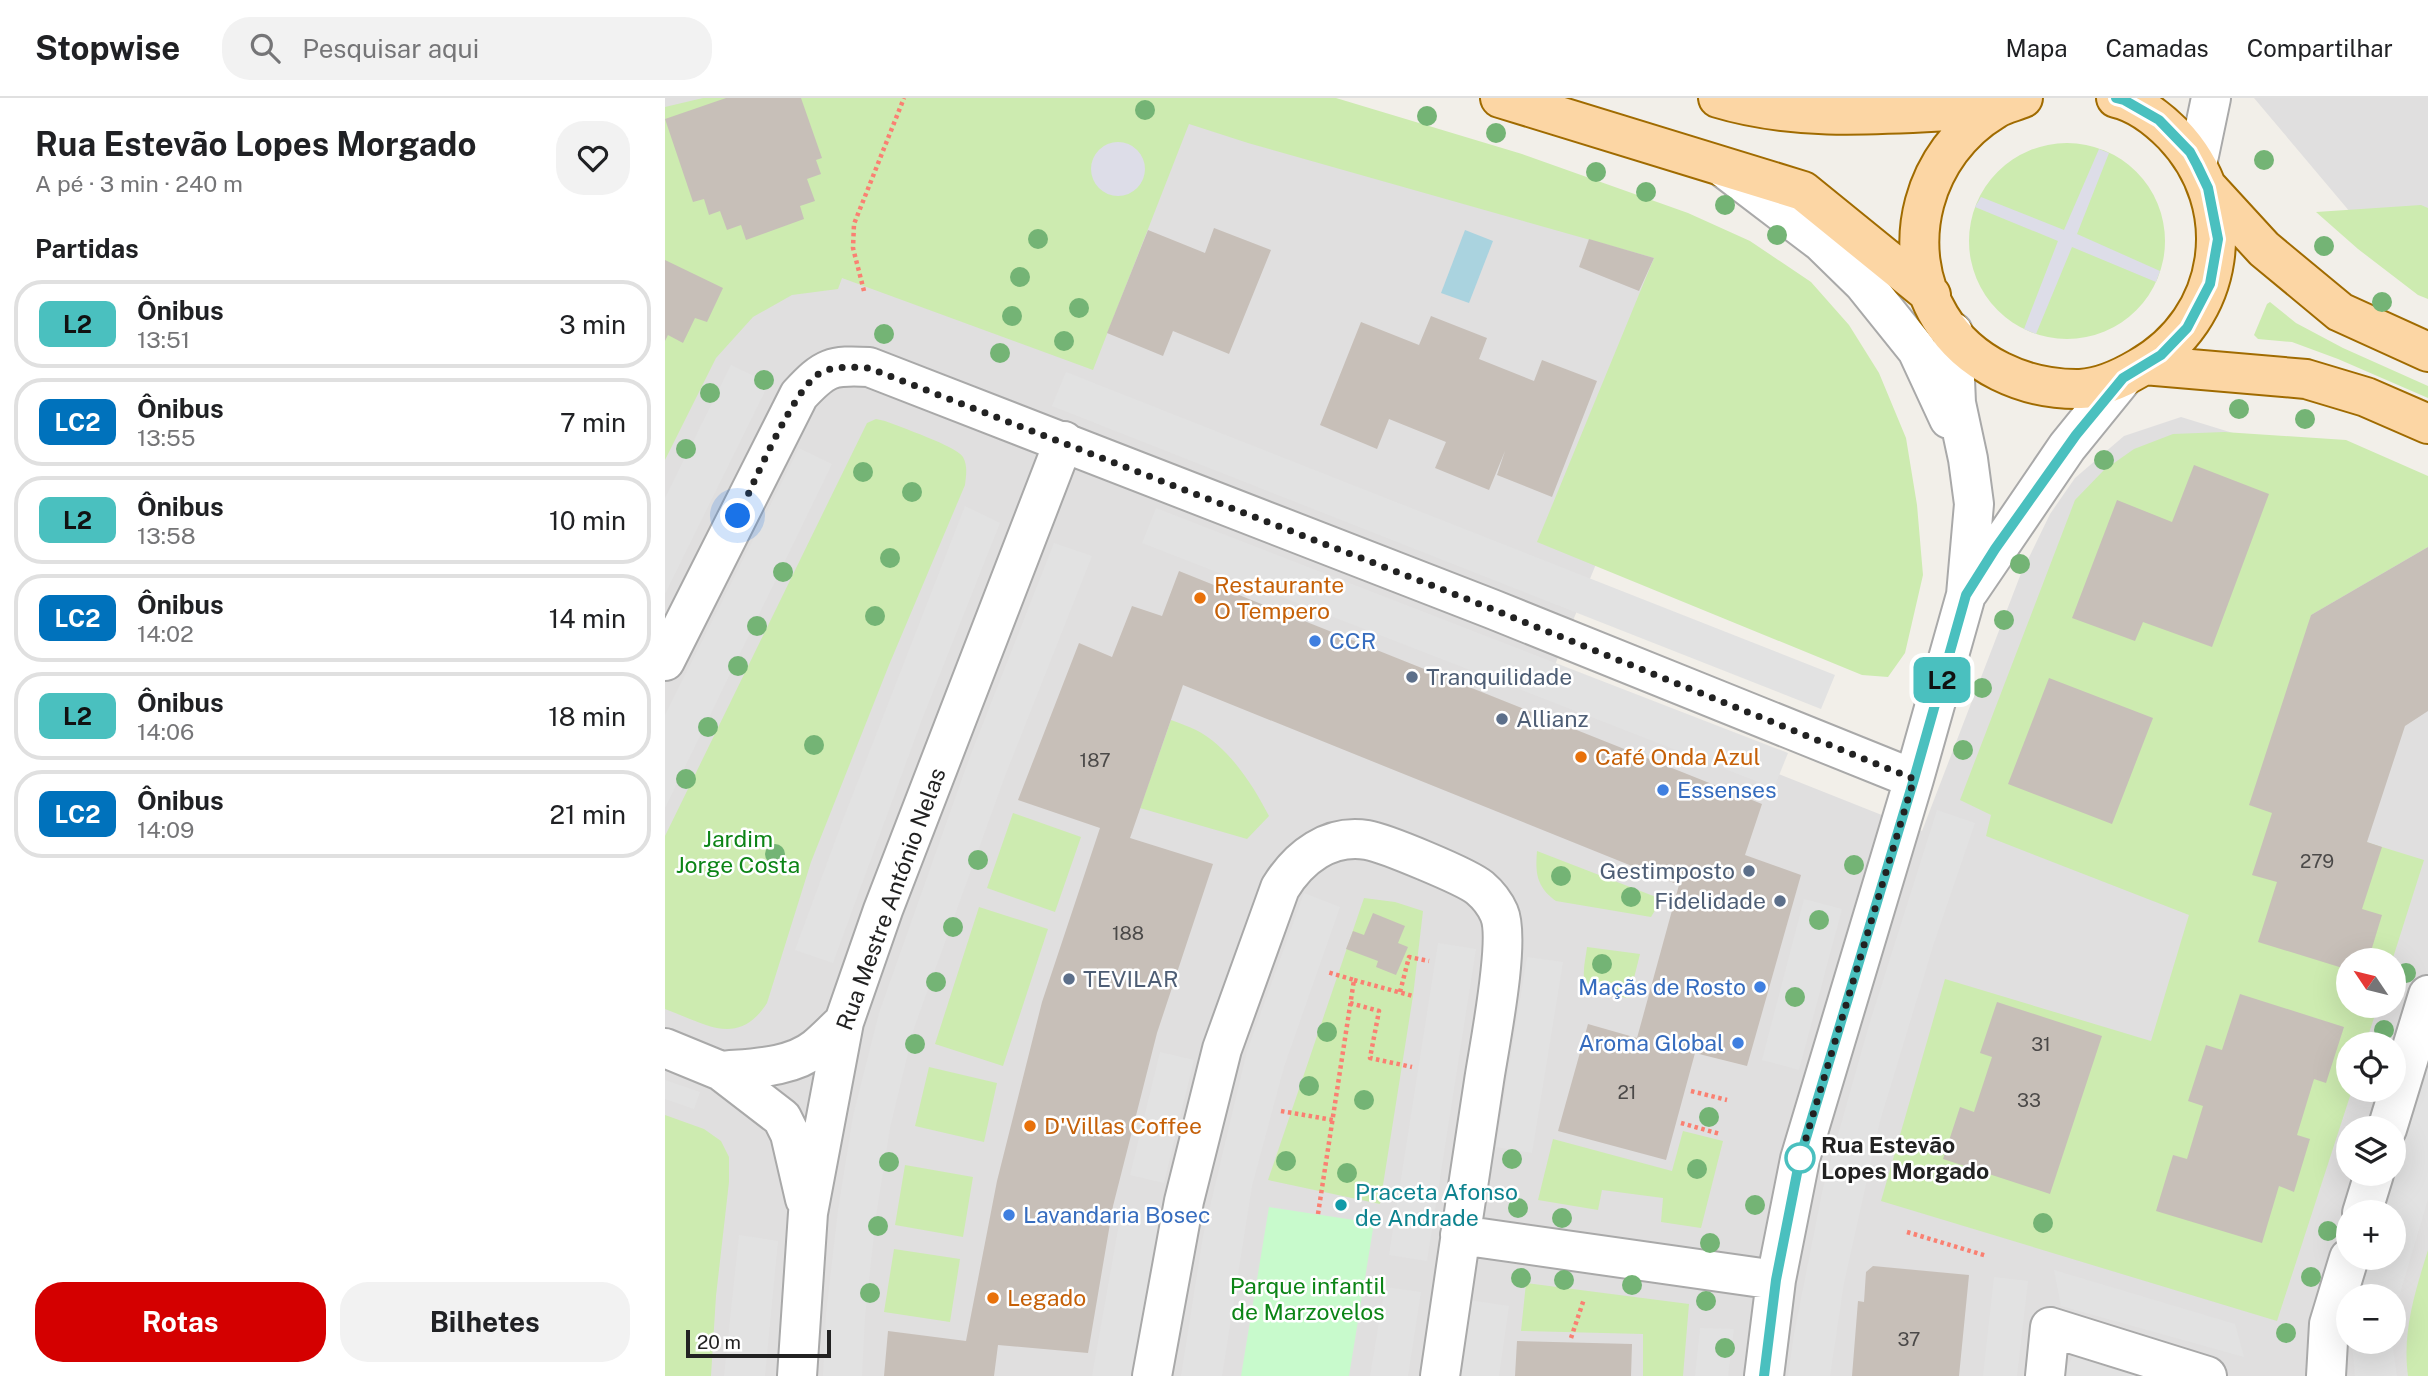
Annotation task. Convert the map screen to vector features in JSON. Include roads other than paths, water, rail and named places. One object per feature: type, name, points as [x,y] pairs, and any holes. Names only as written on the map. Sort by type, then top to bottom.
[{"type":"main road","points":[[1500,98],[1803,191],[1931,295]]},
{"type":"main road","points":[[1718,98],[1747,107],[1823,116],[2009,104]]},
{"type":"main road","points":[[2116,98],[2159,120],[2190,152],[2203,177],[2264,249],[2340,312],[2428,352]]},
{"type":"main road","points":[[2009,104],[1956,139],[1930,181],[1919,226],[1923,275],[1940,317],[1965,348],[1995,370],[2035,385],[2081,389],[2134,372],[2161,355],[2187,328],[2210,284],[2218,239],[2203,177]]},
{"type":"main road","points":[[2134,372],[2306,379],[2366,397],[2428,424]]},
{"type":"street","points":[[2203,177],[2211,98]]},
{"type":"street","points":[[1720,165],[1821,242],[1864,284],[1917,350],[1968,459]]},
{"type":"street","points":[[1764,1376],[1776,1280],[1800,1158],[1914,779],[1966,595],[1974,504],[1956,403],[1953,332]]},
{"type":"street","points":[[665,661],[799,395],[818,374],[843,366],[869,368],[1064,441],[1505,614],[1914,779]]},
{"type":"street","points":[[1966,595],[2067,447],[2134,372]]},
{"type":"street","name":"Rua Mestre António Nelas","points":[[797,1376],[808,1213],[844,1022],[883,910],[1064,441]]},
{"type":"street","points":[[1152,1376],[1184,1201],[1222,1049],[1280,888],[1293,868],[1309,853],[1333,842],[1353,838],[1374,841],[1479,887],[1499,911],[1503,926],[1495,1013],[1440,1376]]},
{"type":"street","points":[[2392,1116],[2428,995]]},
{"type":"street","points":[[722,1071],[771,1066],[792,1060],[814,1050],[844,1022]]},
{"type":"street","points":[[665,1048],[722,1071],[782,1118],[790,1134],[808,1213]]},
{"type":"street","points":[[771,1108],[788,1105],[812,1093],[834,1071]]},
{"type":"street","points":[[1460,1235],[1776,1280]]},
{"type":"street","points":[[2326,1376],[2329,1324],[2345,1270]]},
{"type":"street","points":[[2045,1376],[2050,1326],[2207,1376]]},
{"type":"water","points":[[1465,230],[1493,241],[1469,303],[1441,293]]},
{"type":"place","name":"Restaurante O Tempero","points":[[1200,598]]},
{"type":"place","name":"CCR","points":[[1315,641]]},
{"type":"place","name":"Tranquilidade","points":[[1412,677]]},
{"type":"place","name":"Allianz","points":[[1502,719]]},
{"type":"place","name":"Café Onda Azul","points":[[1581,757]]},
{"type":"place","name":"Essenses","points":[[1663,790]]},
{"type":"place","name":"Gestimposto","points":[[1749,871]]},
{"type":"place","name":"Fidelidade","points":[[1780,901]]},
{"type":"place","name":"TEVILAR","points":[[1069,979]]},
{"type":"place","name":"Maçãs de Rosto","points":[[1760,987]]},
{"type":"place","name":"Aroma Global","points":[[1738,1043]]},
{"type":"place","name":"D'Villas Coffee","points":[[1030,1126]]},
{"type":"place","name":"Rua Estevão Lopes Morgado","points":[[1800,1158]]},
{"type":"place","name":"Praceta Afonso de Andrade","points":[[1341,1205]]},
{"type":"place","name":"Lavandaria Bosec","points":[[1009,1215]]},
{"type":"place","name":"Legado","points":[[993,1298]]},
{"type":"park label","name":"Jardim Jorge Costa","points":[[738,852]]},
{"type":"park label","name":"Parque infantil de Marzovelos","points":[[1308,1299]]}]
